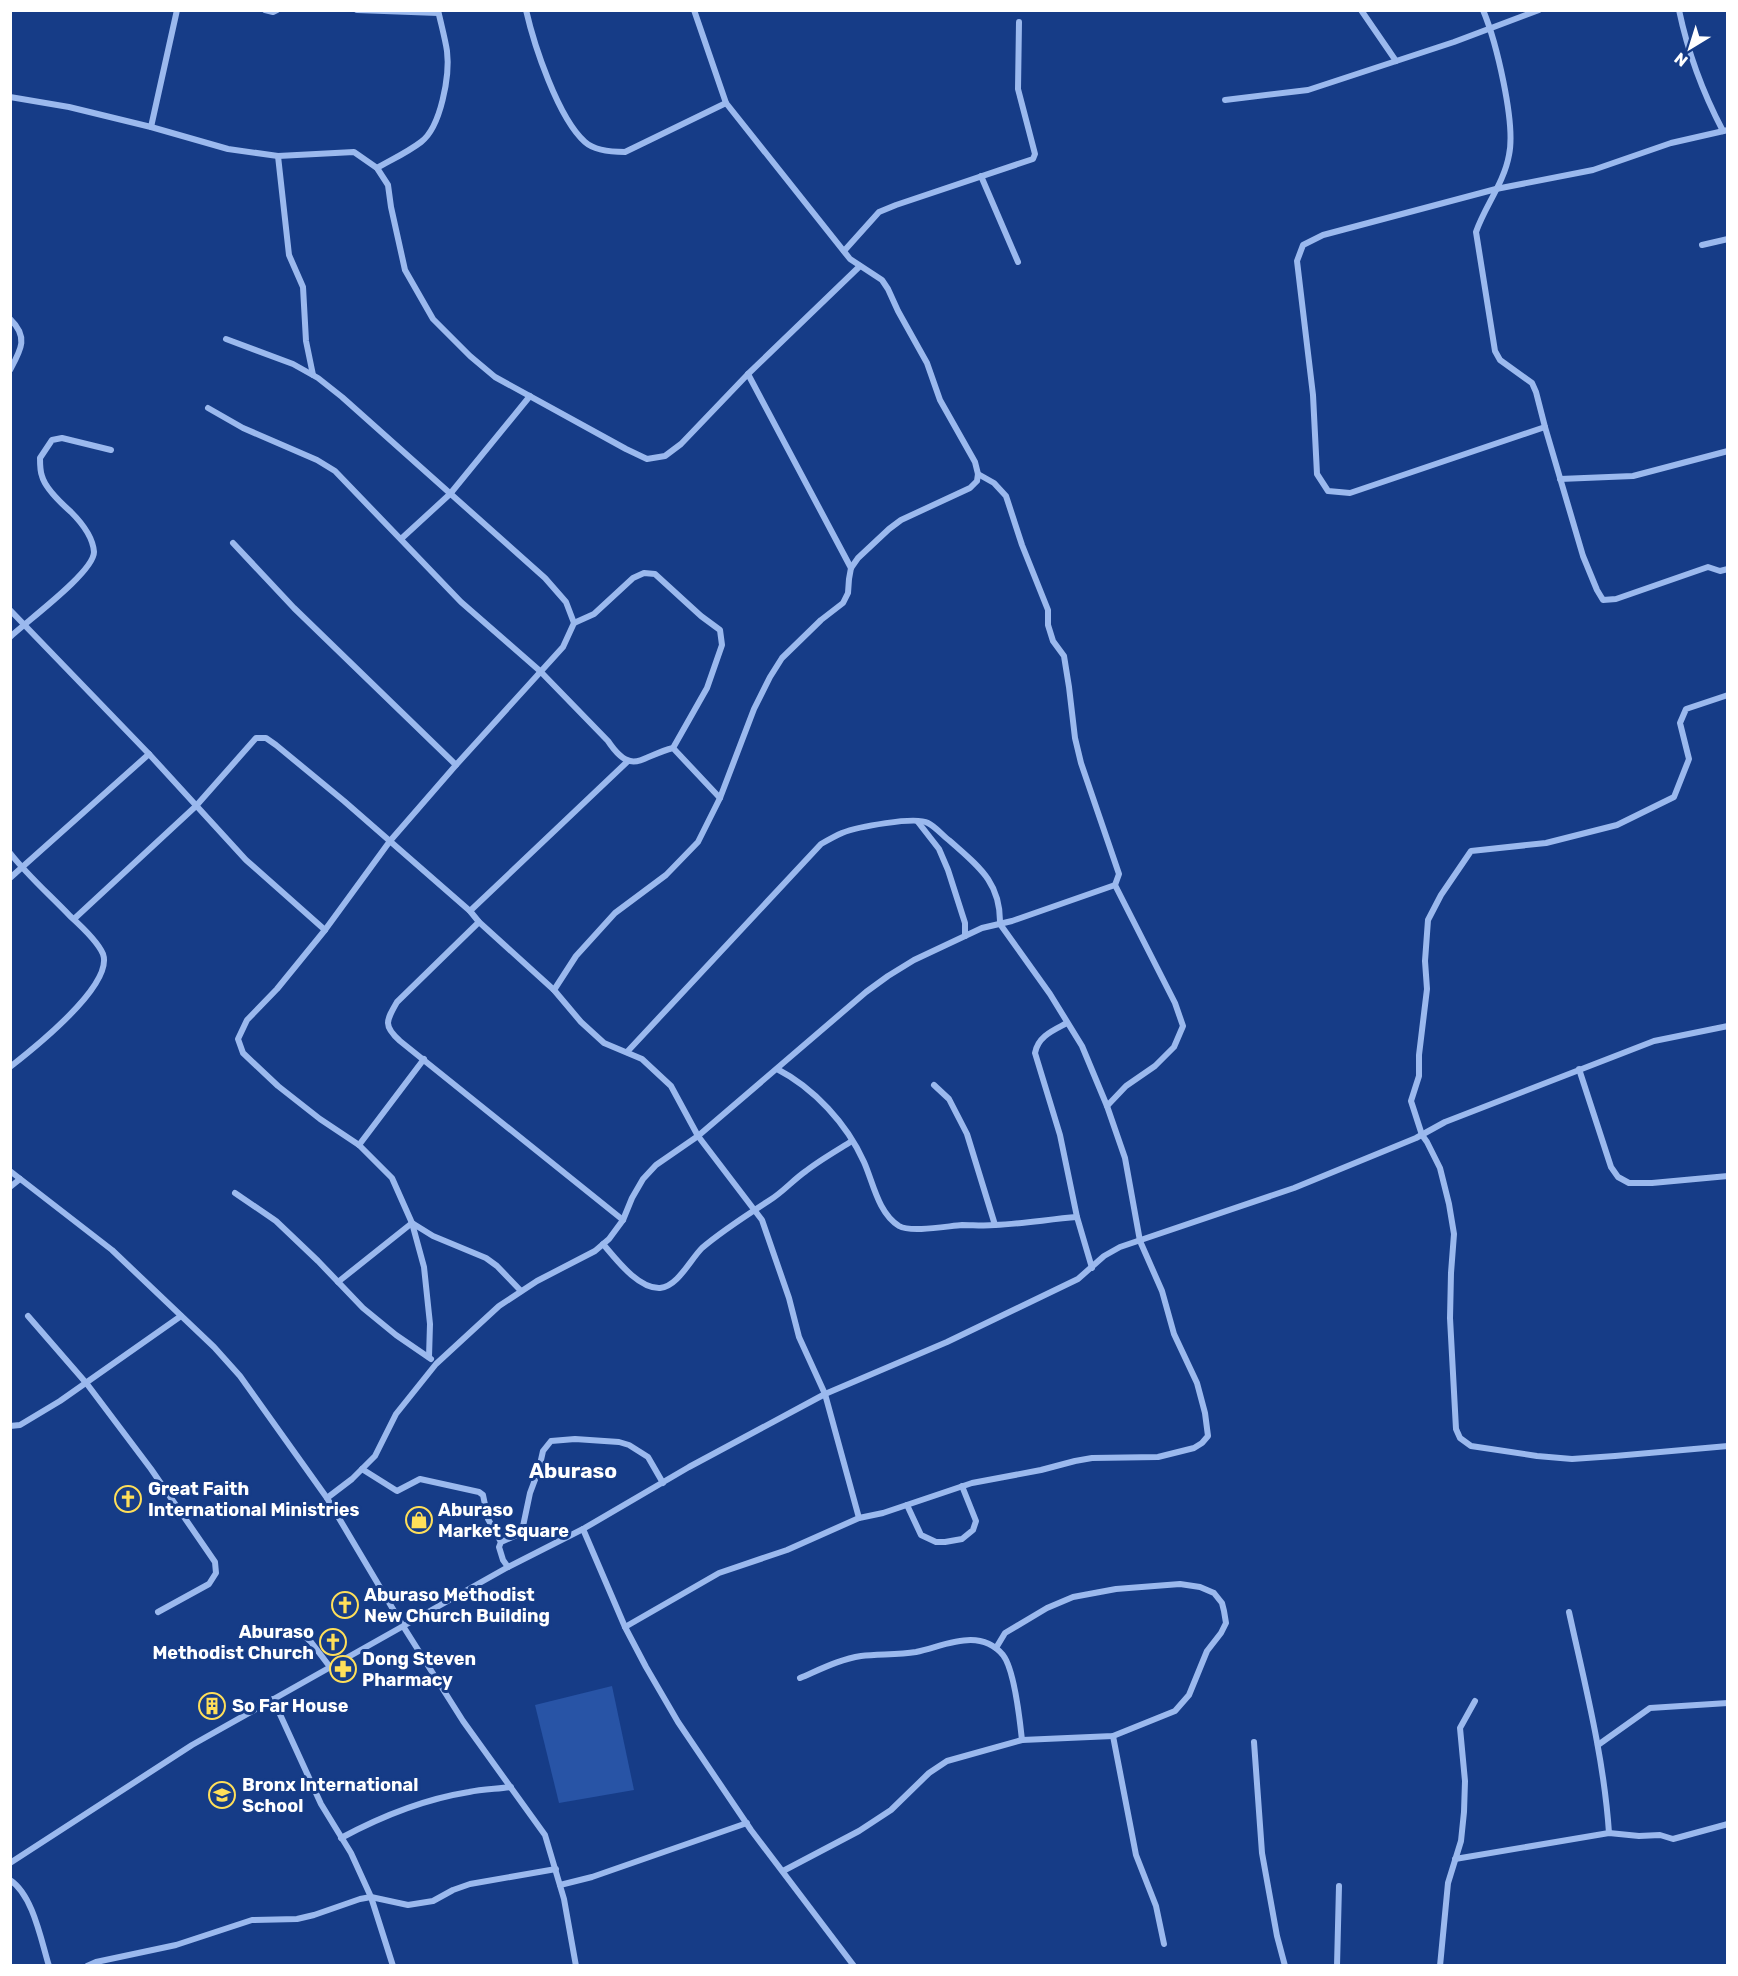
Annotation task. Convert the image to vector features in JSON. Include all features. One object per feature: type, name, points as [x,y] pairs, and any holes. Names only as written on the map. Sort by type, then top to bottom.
[{"type":"street","points":[[151,127],[177,10]]},
{"type":"street","points":[[265,10],[273,12],[277,10]]},
{"type":"street","points":[[357,10],[438,12],[447,52],[447,75],[442,105],[430,132],[422,142],[377,168]]},
{"type":"street","points":[[526,10],[533,40],[564,115],[585,143],[607,151],[625,152],[726,103]]},
{"type":"street","points":[[554,990],[576,956],[615,913],[666,875],[698,842],[720,798],[754,709],[770,677],[782,658],[821,620],[843,603],[848,593],[851,568],[858,558],[902,520],[970,488],[977,482],[978,474],[970,452],[940,400],[927,363],[888,289],[882,280],[850,259],[726,103],[694,10]]},
{"type":"street","points":[[1361,10],[1396,61]]},
{"type":"street","points":[[1483,10],[1490,27],[1509,116],[1511,145],[1506,167],[1476,232],[1495,351],[1500,360],[1532,383],[1536,392],[1583,556],[1596,590],[1603,600],[1616,599],[1708,567],[1720,571],[1728,569]]},
{"type":"street","points":[[1225,100],[1308,90],[1454,42],[1539,10]]},
{"type":"street","points":[[1545,427],[1350,493],[1328,491],[1317,474],[1312,395],[1297,261],[1303,245],[1323,235],[1496,189],[1593,170],[1671,143],[1725,130],[1698,78],[1679,10]]},
{"type":"street","points":[[844,251],[879,212],[1035,157],[1018,89],[1018,22]]},
{"type":"street","points":[[10,98],[69,107],[228,148],[278,156],[354,152],[377,168],[388,185],[405,270],[433,319],[495,377],[647,459],[665,456],[681,444],[748,374],[860,266]]},
{"type":"street","points":[[278,156],[290,255],[303,287],[306,341],[313,375]]},
{"type":"street","points":[[981,176],[1018,261]]},
{"type":"street","points":[[1701,245],[1728,239]]},
{"type":"street","points":[[10,319],[19,327],[22,338],[20,352],[10,370]]},
{"type":"street","points":[[226,339],[293,364],[313,375],[342,397],[546,578],[566,602],[574,623]]},
{"type":"street","points":[[748,374],[851,568]]},
{"type":"street","points":[[401,539],[450,494],[530,396]]},
{"type":"street","points":[[208,408],[243,428],[317,460],[335,471],[461,602],[540,671],[608,741],[616,753],[628,761],[638,762],[673,748],[707,688],[722,645],[720,630],[655,574],[644,573],[633,578],[594,614],[574,623],[563,647],[540,671],[456,765],[390,841],[325,930],[277,989],[247,1020],[238,1039],[243,1053],[278,1086],[320,1119],[359,1145],[392,1178],[412,1223],[424,1267],[430,1324],[429,1357]]},
{"type":"street","points":[[10,637],[71,586],[94,554],[92,541],[79,521],[42,478],[40,458],[52,440],[62,438],[111,450]]},
{"type":"street","points":[[1560,478],[1633,476],[1728,451]]},
{"type":"street","points":[[978,474],[994,483],[1005,496],[1048,610],[1048,625],[1053,642],[1064,656],[1070,687],[1075,738],[1081,764],[1119,874],[1115,885],[1175,1003],[1183,1026],[1174,1047],[1155,1066],[1126,1086],[1107,1106]]},
{"type":"street","points":[[233,543],[294,608],[456,765]]},
{"type":"street","points":[[10,610],[149,754],[246,860],[325,930]]},
{"type":"street","points":[[1728,695],[1686,709],[1680,723],[1689,759],[1674,797],[1617,825],[1546,843],[1471,851],[1441,895],[1428,920],[1425,961],[1427,989],[1419,1055],[1419,1076],[1411,1101],[1422,1135],[1440,1168],[1454,1234],[1450,1273],[1450,1318],[1456,1429],[1460,1438],[1471,1446],[1482,1448],[1537,1456],[1572,1458],[1728,1446]]},
{"type":"street","points":[[74,920],[196,806],[256,738],[266,738],[344,801],[470,911],[479,922],[554,990],[581,1022],[604,1043],[642,1059],[671,1086],[698,1136],[762,1220],[800,1337],[825,1394],[860,1518]]},
{"type":"street","points":[[673,748],[720,798]]},
{"type":"street","points":[[10,878],[149,754]]},
{"type":"street","points":[[470,911],[628,761]]},
{"type":"street","points":[[625,1627],[719,1573],[787,1550],[860,1518],[963,1486],[1092,1458],[1158,1457],[1194,1448],[1208,1436],[1197,1383],[1174,1334],[1162,1291],[1140,1240],[1125,1158],[1107,1106],[1082,1046],[1000,924],[1001,910],[996,891],[984,872],[928,823],[918,821],[867,827],[843,833],[821,844],[627,1052]]},
{"type":"street","points":[[918,821],[939,849],[948,870],[965,923],[965,936]]},
{"type":"street","points":[[10,853],[102,953],[105,966],[98,980],[64,1022],[10,1067]]},
{"type":"street","points":[[327,1498],[375,1456],[396,1414],[436,1364],[500,1306],[537,1281],[595,1251],[623,1220],[643,1179],[656,1165],[698,1136],[866,992],[914,960],[982,928],[1115,885]]},
{"type":"street","points":[[479,922],[405,992],[389,1017],[387,1024],[390,1031],[623,1220]]},
{"type":"street","points":[[1067,1023],[1044,1036],[1037,1044],[1035,1053],[1060,1135],[1077,1217],[1092,1268]]},
{"type":"street","points":[[10,1863],[192,1744],[508,1567],[583,1529],[825,1394],[947,1342],[1071,1282],[1092,1268],[1104,1256],[1120,1247],[1294,1188],[1422,1135],[1445,1122],[1654,1041],[1728,1026]]},
{"type":"street","points":[[359,1145],[424,1059]]},
{"type":"street","points":[[777,1069],[793,1077],[827,1108],[863,1160],[887,1215],[900,1227],[995,1225],[1077,1217]]},
{"type":"street","points":[[1579,1070],[1611,1167],[1618,1177],[1629,1183],[1652,1183],[1728,1176]]},
{"type":"street","points":[[934,1085],[949,1099],[967,1134],[995,1225]]},
{"type":"street","points":[[603,1244],[638,1279],[650,1287],[666,1287],[709,1242],[772,1199],[819,1162],[852,1141]]},
{"type":"street","points":[[10,1171],[112,1250],[214,1347],[240,1376],[327,1498],[463,1721],[545,1835],[560,1885],[576,1965]]},
{"type":"street","points":[[10,1187],[20,1179]]},
{"type":"street","points":[[235,1193],[276,1221],[363,1308],[436,1364]]},
{"type":"street","points":[[338,1281],[412,1223]]},
{"type":"street","points":[[412,1223],[433,1236],[486,1258],[497,1266],[521,1292]]},
{"type":"street","points":[[28,1316],[87,1384],[151,1469],[215,1562],[216,1573],[209,1584],[158,1612]]},
{"type":"street","points":[[10,1426],[20,1425],[43,1413],[181,1316]]},
{"type":"street","points":[[501,1542],[522,1531],[530,1493],[543,1451],[551,1441],[556,1439],[619,1442],[629,1445],[648,1457],[663,1483]]},
{"type":"street","points":[[362,1469],[397,1491],[420,1479],[479,1492],[483,1495],[488,1519],[501,1542],[499,1547],[508,1567]]},
{"type":"street","points":[[907,1504],[921,1535],[936,1542],[962,1539],[973,1530],[976,1521],[963,1486]]},
{"type":"street","points":[[583,1529],[625,1627],[678,1722],[747,1823],[854,1965]]},
{"type":"street","points":[[783,1871],[859,1831],[891,1810],[928,1773],[946,1761],[1022,1740],[1113,1736],[1175,1710],[1182,1705],[1195,1682],[1207,1651],[1226,1623],[1222,1603],[1214,1593],[1200,1587],[1160,1585],[1116,1589],[1073,1598],[1039,1612],[1005,1633],[996,1648]]},
{"type":"street","points":[[1569,1612],[1598,1746],[1609,1833]]},
{"type":"street","points":[[297,1629],[311,1642],[330,1667]]},
{"type":"street","points":[[800,1678],[859,1656],[916,1652],[960,1640],[976,1641],[996,1648],[1005,1657],[1016,1700],[1022,1740]]},
{"type":"street","points":[[273,1699],[321,1804],[351,1853],[371,1897],[393,1965]]},
{"type":"street","points":[[1440,1965],[1448,1882],[1461,1841],[1464,1812],[1465,1781],[1460,1728],[1475,1701]]},
{"type":"street","points":[[1598,1746],[1650,1708],[1728,1703]]},
{"type":"street","points":[[1113,1736],[1136,1855],[1156,1906],[1164,1944]]},
{"type":"street","points":[[1254,1742],[1262,1853],[1277,1936],[1285,1965]]},
{"type":"street","points":[[341,1838],[365,1825],[423,1803],[468,1792],[511,1787]]},
{"type":"street","points":[[560,1885],[592,1877],[747,1823]]},
{"type":"street","points":[[1455,1859],[1609,1833],[1639,1836],[1660,1835],[1673,1839],[1728,1824]]},
{"type":"street","points":[[87,1965],[176,1945],[252,1920],[305,1917],[371,1897],[408,1905],[433,1901],[470,1884],[556,1869]]},
{"type":"street","points":[[10,1880],[19,1886],[28,1903],[49,1965]]},
{"type":"street","points":[[1337,1965],[1339,1886]]},
{"type":"shaded area","points":[[612,1686],[634,1790],[559,1803],[535,1705]]},
{"type":"place","name":"Great Faith International Ministries","points":[[128,1499]]},
{"type":"place","name":"Aburaso Market Square","points":[[419,1520]]},
{"type":"place","name":"Aburaso Methodist New Church Building","points":[[345,1605]]},
{"type":"place","name":"Aburaso Methodist Church","points":[[333,1642]]},
{"type":"place","name":"Dong Steven Pharmacy","points":[[343,1669]]},
{"type":"place","name":"So Far House","points":[[212,1706]]},
{"type":"place","name":"Bronx International School","points":[[222,1795]]},
{"type":"district","name":"Aburaso","points":[[573,1471]]}]
